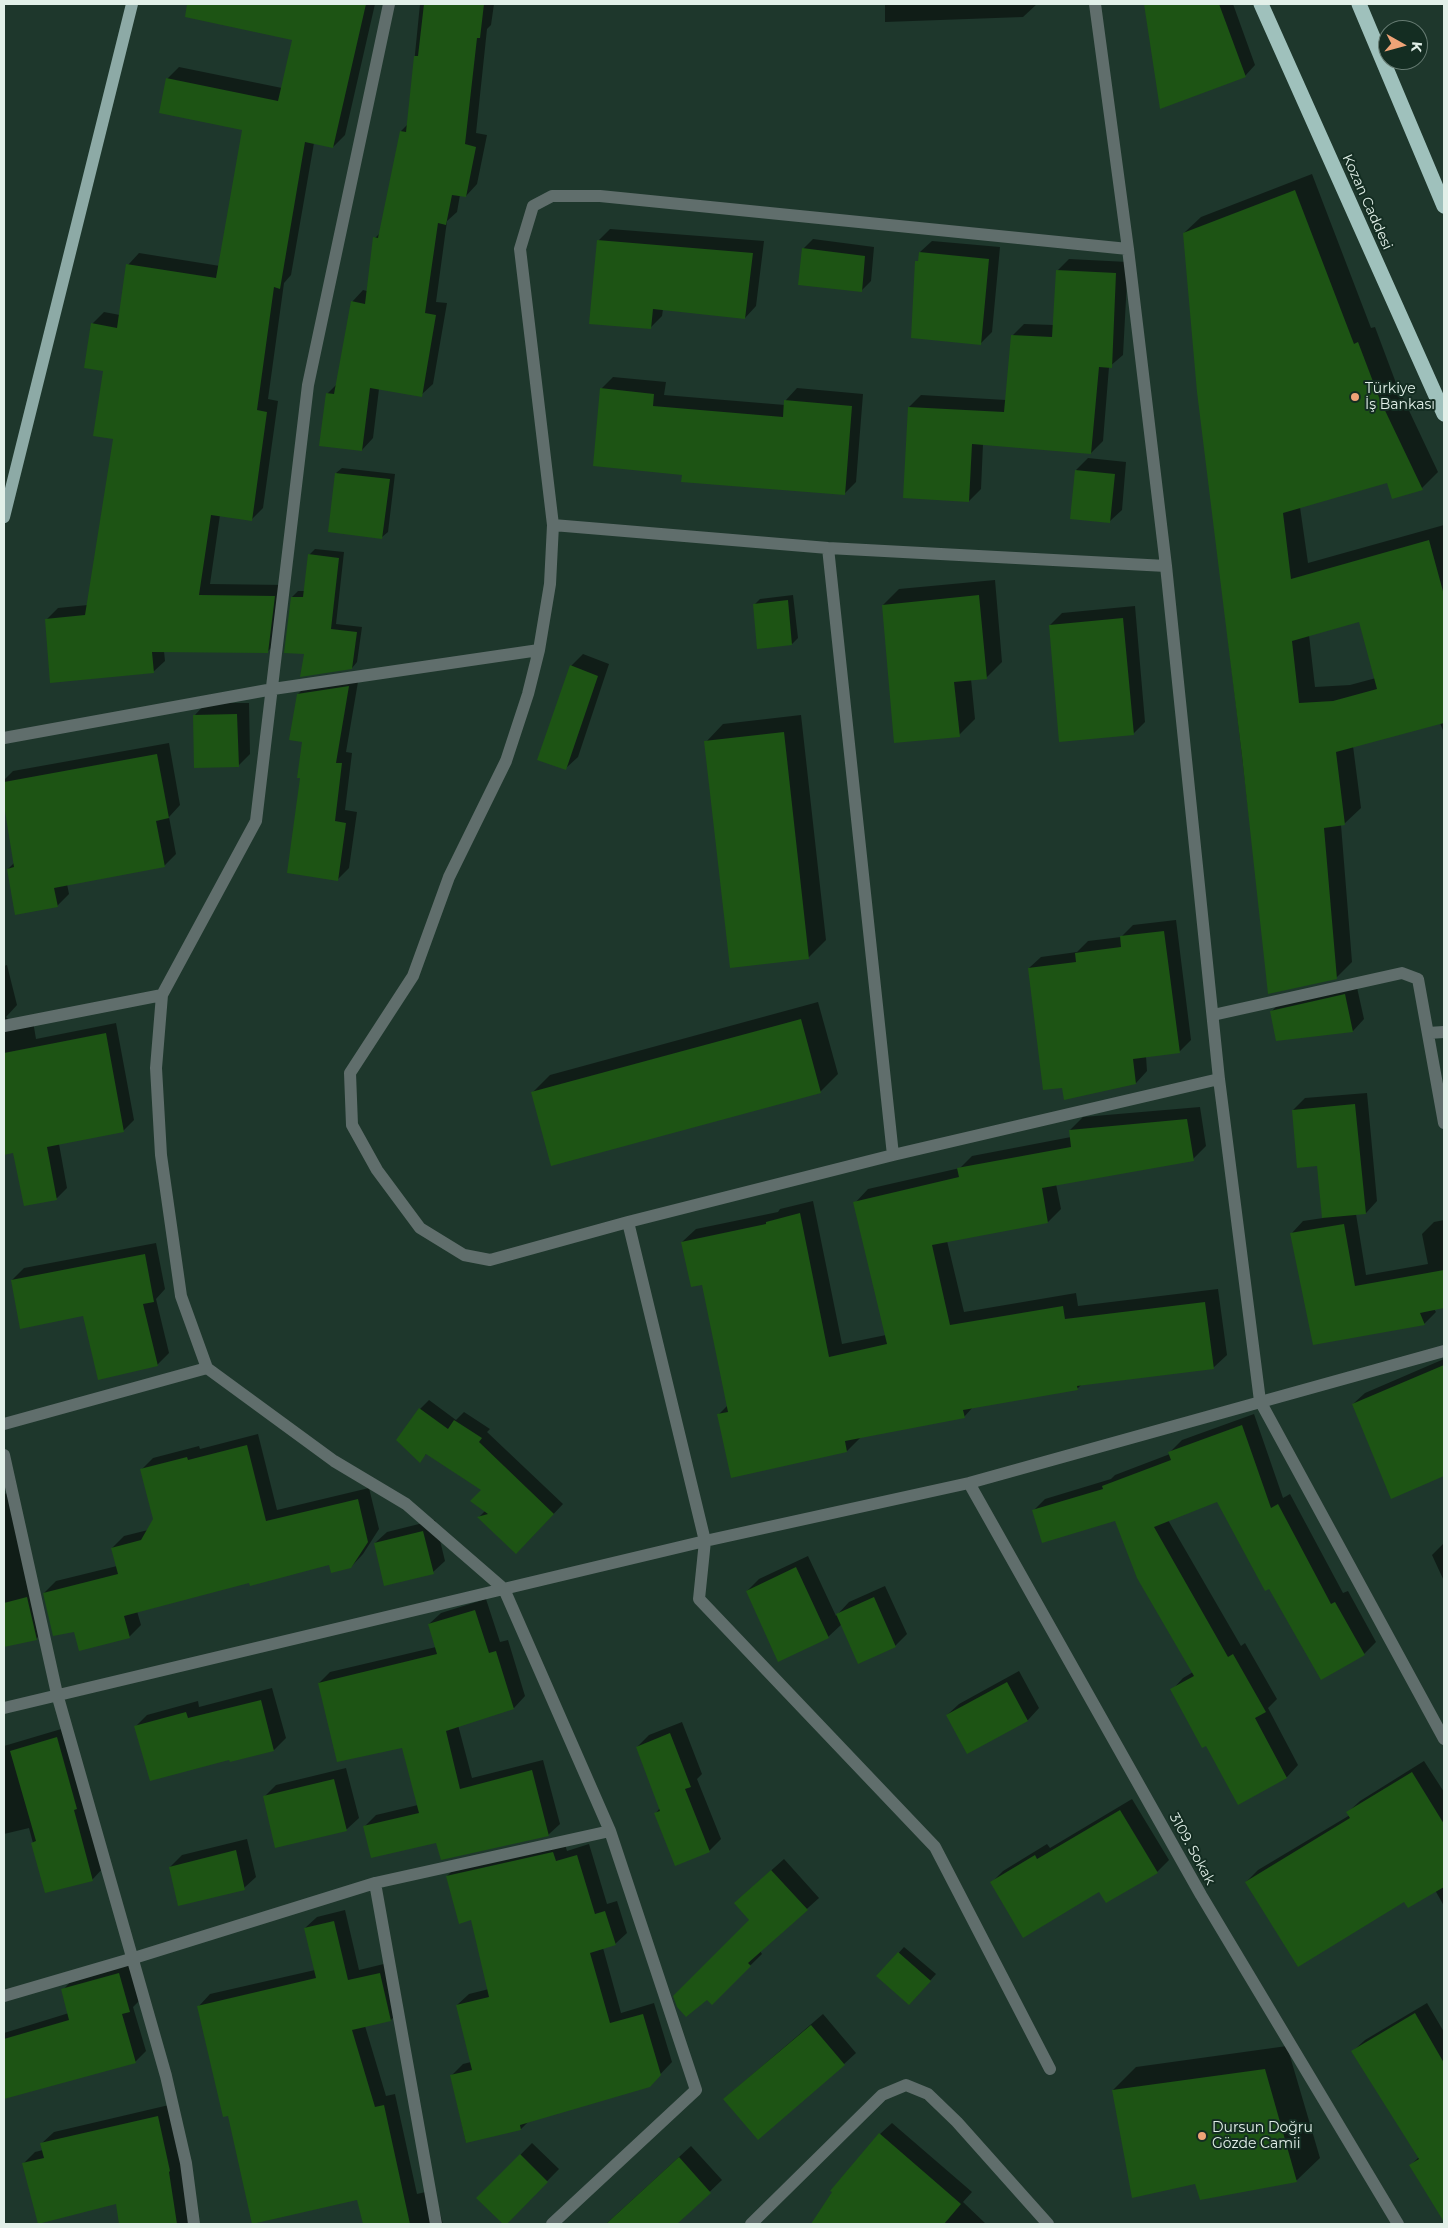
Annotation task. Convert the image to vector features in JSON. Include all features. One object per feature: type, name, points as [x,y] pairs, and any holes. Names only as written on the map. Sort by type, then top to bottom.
[{"type":"highway","name":"Kozan Caddesi","points":[[1261,4],[1444,414]]},
{"type":"highway","points":[[1359,4],[1444,203]]},
{"type":"main road","points":[[4,517],[132,4]]},
{"type":"street","points":[[389,4],[308,385],[256,822],[162,995],[156,1068],[161,1155],[182,1296],[207,1368],[334,1461],[406,1504],[504,1589],[610,1831],[696,2090],[552,2224]]},
{"type":"street","points":[[1095,4],[1128,249],[1166,566],[1219,1079],[1260,1401],[1444,1739]]},
{"type":"street","points":[[1128,249],[600,196],[552,196],[533,206],[520,249],[553,525],[550,584],[539,650],[528,694],[506,761],[449,877],[413,976],[350,1073],[352,1125],[377,1170],[420,1228],[464,1255],[490,1260],[628,1222],[893,1155],[1219,1079]]},
{"type":"street","points":[[553,525],[828,548],[1166,566]]},
{"type":"street","points":[[828,548],[893,1155]]},
{"type":"street","points":[[4,738],[273,689],[539,650]]},
{"type":"street","points":[[1213,1015],[1402,972],[1418,979],[1444,1123]]},
{"type":"street","points":[[4,1026],[162,995]]},
{"type":"street","points":[[1428,1033],[1444,1032]]},
{"type":"street","points":[[628,1222],[705,1542],[699,1599],[935,1847],[1050,2069]]},
{"type":"street","points":[[4,1708],[705,1542],[969,1483],[1444,1350]]},
{"type":"street","points":[[4,1424],[207,1368]]},
{"type":"street","points":[[4,1455],[57,1694],[134,1958],[166,2076],[186,2163],[194,2224]]},
{"type":"street","name":"3109. Sokak","points":[[969,1483],[1201,1895],[1398,2224]]},
{"type":"street","points":[[4,1996],[134,1958],[375,1883],[610,1831]]},
{"type":"street","points":[[375,1883],[436,2224]]},
{"type":"street","points":[[751,2224],[882,2095],[906,2085],[928,2094],[1048,2224]]},
{"type":"building","points":[[187,4],[366,4],[333,148],[305,142],[280,289],[274,287],[257,410],[267,412],[252,521],[211,515],[199,595],[275,596],[268,653],[152,652],[154,673],[50,683],[45,619],[85,615],[113,439],[93,436],[103,371],[84,368],[91,323],[117,328],[126,264],[216,278],[242,130],[159,113],[166,78],[278,101],[292,40],[185,17]]},
{"type":"building","points":[[424,4],[484,4],[480,38],[477,38],[465,144],[476,147],[466,197],[452,195],[446,225],[438,223],[425,313],[436,315],[422,397],[370,388],[362,451],[319,446],[326,393],[334,394],[351,301],[365,304],[373,237],[378,238],[400,131],[406,132],[414,56],[418,56]]},
{"type":"building","points":[[1144,4],[1219,4],[1246,77],[1160,109]]},
{"type":"building","points":[[1295,190],[1354,344],[1358,342],[1380,400],[1423,490],[1392,499],[1387,483],[1283,513],[1291,579],[1429,540],[1444,595],[1444,723],[1336,752],[1345,825],[1324,828],[1337,979],[1268,994],[1242,756],[1197,392],[1183,233]],"holes":[[[1359,622],[1377,689],[1333,701],[1299,703],[1292,641]]]},
{"type":"building","points":[[597,240],[753,253],[745,319],[653,309],[651,329],[589,324]]},
{"type":"building","points":[[802,248],[865,256],[862,292],[798,285]]},
{"type":"building","points":[[919,252],[989,259],[981,345],[911,338],[915,261],[918,261]]},
{"type":"building","points":[[1056,270],[1116,273],[1112,368],[1099,367],[1091,454],[972,444],[969,502],[903,498],[908,407],[1004,412],[1011,335],[1052,337]]},
{"type":"building","points":[[600,388],[654,394],[653,406],[783,417],[784,400],[852,406],[845,495],[681,482],[682,475],[593,466]]},
{"type":"building","points":[[1075,470],[1115,474],[1110,523],[1070,519]]},
{"type":"building","points":[[335,473],[390,479],[382,539],[328,532]]},
{"type":"building","points":[[308,554],[339,558],[331,629],[357,632],[352,669],[300,677],[304,654],[284,653],[291,597],[303,597]]},
{"type":"building","points":[[979,595],[987,679],[954,682],[960,737],[894,743],[882,605]]},
{"type":"building","points":[[788,600],[792,645],[757,649],[753,604]]},
{"type":"building","points":[[1123,618],[1134,735],[1059,742],[1049,625]]},
{"type":"building","points":[[570,665],[598,676],[566,770],[537,760]]},
{"type":"building","points":[[349,686],[336,763],[342,763],[335,821],[346,823],[338,881],[287,873],[300,778],[297,778],[302,742],[289,740],[297,694]]},
{"type":"building","points":[[237,714],[239,767],[194,768],[193,715]]},
{"type":"building","points":[[784,732],[809,959],[730,968],[704,741]]},
{"type":"building","points":[[157,754],[169,818],[156,821],[165,867],[54,888],[58,907],[15,915],[7,869],[14,867],[4,805],[4,782]]},
{"type":"building","points":[[1164,931],[1180,1053],[1133,1059],[1136,1084],[1064,1100],[1062,1088],[1043,1090],[1028,968],[1076,962],[1075,953],[1121,947],[1120,936]]},
{"type":"building","points":[[1345,994],[1353,1032],[1276,1041],[1270,1011]]},
{"type":"building","points":[[801,1019],[821,1093],[551,1166],[531,1092]]},
{"type":"building","points":[[106,1033],[124,1132],[47,1147],[57,1200],[24,1206],[13,1153],[4,1155],[4,1053]]},
{"type":"building","points":[[1355,1104],[1366,1214],[1322,1218],[1317,1166],[1297,1168],[1292,1110]]},
{"type":"building","points":[[1187,1119],[1194,1161],[1042,1188],[1048,1223],[932,1245],[950,1325],[1063,1306],[1065,1319],[1205,1302],[1214,1369],[1077,1386],[1078,1390],[963,1410],[965,1418],[845,1441],[847,1452],[731,1478],[717,1414],[728,1412],[702,1285],[691,1287],[681,1242],[766,1224],[766,1222],[800,1213],[829,1357],[887,1344],[853,1202],[959,1177],[957,1168],[1071,1147],[1069,1130]]},
{"type":"building","points":[[1344,1224],[1355,1286],[1444,1270],[1444,1308],[1420,1313],[1425,1325],[1313,1345],[1290,1233]]},
{"type":"building","points":[[145,1254],[154,1302],[143,1304],[158,1366],[98,1380],[83,1316],[20,1329],[11,1280]]},
{"type":"building","points":[[1444,1365],[1444,1476],[1391,1499],[1352,1404]]},
{"type":"building","points":[[419,1408],[448,1429],[454,1420],[482,1438],[479,1442],[554,1514],[516,1554],[477,1517],[488,1514],[470,1501],[481,1490],[426,1454],[420,1463],[396,1440]]},
{"type":"building","points":[[1242,1425],[1271,1508],[1278,1504],[1331,1604],[1335,1602],[1365,1655],[1321,1680],[1269,1589],[1265,1591],[1217,1502],[1154,1527],[1228,1657],[1233,1654],[1266,1712],[1255,1718],[1287,1778],[1238,1805],[1206,1746],[1202,1748],[1170,1689],[1194,1676],[1137,1578],[1115,1521],[1042,1543],[1032,1510],[1103,1489],[1102,1486],[1171,1460],[1168,1452]]},
{"type":"building","points":[[247,1445],[266,1521],[358,1499],[368,1542],[351,1568],[331,1573],[329,1565],[250,1586],[249,1583],[124,1616],[130,1638],[79,1651],[74,1632],[53,1636],[43,1593],[118,1574],[111,1548],[141,1540],[153,1519],[140,1469],[187,1457],[188,1460]]},
{"type":"building","points":[[423,1531],[434,1574],[384,1586],[374,1543]]},
{"type":"building","points":[[796,1567],[829,1638],[778,1662],[746,1591]]},
{"type":"building","points":[[27,1597],[37,1640],[4,1647],[4,1603]]},
{"type":"building","points":[[874,1597],[896,1647],[858,1664],[836,1614]]},
{"type":"building","points":[[475,1610],[489,1653],[496,1651],[514,1709],[446,1731],[460,1789],[532,1770],[549,1836],[441,1860],[436,1843],[371,1858],[363,1826],[419,1813],[402,1748],[337,1762],[318,1683],[437,1654],[428,1624]]},
{"type":"building","points":[[1007,1682],[1028,1721],[967,1754],[946,1715]]},
{"type":"building","points":[[261,1700],[274,1751],[230,1762],[229,1760],[150,1781],[134,1726],[186,1712],[188,1718]]},
{"type":"building","points":[[670,1733],[691,1787],[685,1789],[710,1852],[675,1866],[654,1813],[660,1811],[636,1747]]},
{"type":"building","points":[[57,1737],[77,1809],[74,1810],[93,1881],[45,1893],[31,1843],[36,1841],[10,1751]]},
{"type":"building","points":[[1412,1772],[1444,1824],[1444,1887],[1408,1908],[1404,1902],[1298,1967],[1245,1882],[1350,1818],[1346,1812]]},
{"type":"building","points":[[334,1779],[347,1831],[275,1848],[263,1796]]},
{"type":"building","points":[[1120,1810],[1158,1873],[1106,1903],[1099,1892],[1023,1938],[990,1882],[1035,1855],[1037,1859]]},
{"type":"building","points":[[236,1850],[245,1890],[178,1906],[169,1867]]},
{"type":"building","points":[[553,1852],[556,1861],[577,1855],[595,1914],[605,1911],[616,1945],[590,1953],[610,2023],[643,2014],[661,2075],[650,2087],[520,2125],[521,2130],[466,2143],[450,2075],[472,2070],[456,2005],[489,1997],[471,1920],[459,1924],[446,1876]]},
{"type":"building","points":[[771,1870],[808,1910],[748,1963],[751,1966],[712,2005],[707,2000],[686,2017],[677,2007],[673,1996],[749,1920],[734,1903]]},
{"type":"building","points":[[334,1921],[348,1980],[380,1973],[391,2021],[352,2030],[375,2107],[384,2105],[410,2224],[363,2224],[357,2200],[252,2224],[228,2116],[223,2117],[197,2006],[316,1978],[304,1928]]},
{"type":"building","points":[[898,1952],[931,1981],[909,2005],[876,1976]]},
{"type":"building","points":[[119,1973],[130,2012],[122,2014],[136,2063],[4,2099],[4,2039],[69,2020],[61,1989]]},
{"type":"building","points":[[1415,2013],[1444,2063],[1444,2222],[1409,2165],[1419,2159],[1351,2051]]},
{"type":"building","points":[[811,2025],[845,2065],[758,2140],[723,2099]]},
{"type":"building","name":"Dursun Doğru Gözde Camii","points":[[1265,2069],[1297,2182],[1200,2200],[1195,2184],[1132,2198],[1112,2090]]},
{"type":"building","points":[[158,2116],[170,2171],[177,2224],[119,2224],[116,2204],[38,2224],[22,2163],[44,2158],[40,2143]]},
{"type":"building","points":[[879,2133],[961,2204],[944,2224],[811,2224],[832,2192],[830,2191]]},
{"type":"building","points":[[520,2154],[548,2182],[507,2224],[503,2224],[476,2198]]},
{"type":"building","points":[[679,2157],[711,2193],[677,2224],[606,2224]]},
{"type":"place","name":"Türkiye İş Bankası","points":[[1355,397]]},
{"type":"place","name":"Dursun Doğru Gözde Camii","points":[[1202,2136]]}]
